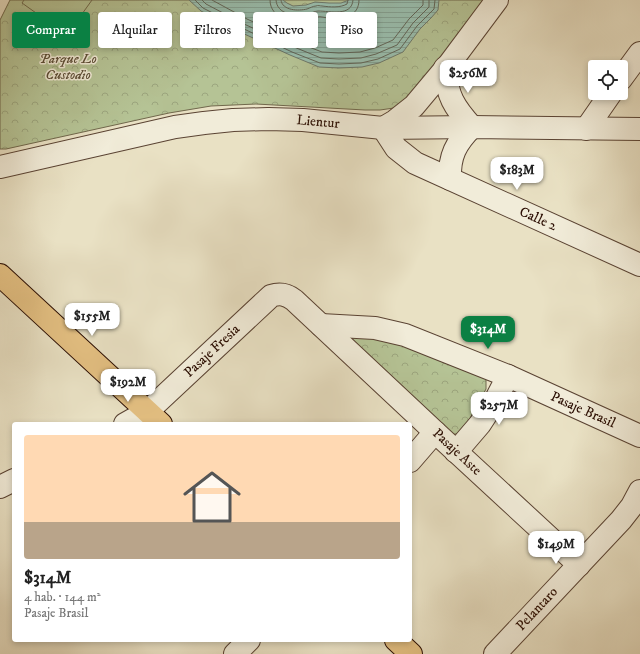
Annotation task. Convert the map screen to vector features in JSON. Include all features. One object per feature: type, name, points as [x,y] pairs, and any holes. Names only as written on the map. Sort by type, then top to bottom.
[{"type":"main road","points":[[0,275],[154,418]]},
{"type":"main road","points":[[398,642],[411,654]]},
{"type":"street","points":[[383,128],[395,121],[414,106],[497,0]]},
{"type":"street","points":[[628,69],[640,53]]},
{"type":"street","points":[[445,68],[446,83],[452,101],[461,115],[472,127],[463,136],[456,147],[450,169],[450,179]]},
{"type":"street","points":[[586,129],[606,100]]},
{"type":"street","name":"Lientur","points":[[0,167],[168,128],[233,120],[303,120],[383,128],[472,127],[640,129]]},
{"type":"street","name":"Calle 2","points":[[383,128],[396,148],[415,163],[640,265]]},
{"type":"street","name":"Pasaje Fresia","points":[[135,422],[154,418],[271,296],[281,294]]},
{"type":"street","name":"Pasaje Aste","points":[[281,294],[290,297],[321,325],[456,452],[579,564]]},
{"type":"street","name":"Pasaje Brasil","points":[[321,325],[375,328],[405,335],[508,376],[640,436]]},
{"type":"street","points":[[456,452],[480,424],[495,401],[508,376]]},
{"type":"street","points":[[412,459],[435,432]]},
{"type":"street","points":[[0,487],[12,481]]},
{"type":"street","name":"Pelantaro","points":[[495,654],[637,504]]},
{"type":"street","points":[[235,654],[247,642]]},
{"type":"green space","name":"Parque Lo Custodio","points":[[10,0],[485,0],[412,96],[394,108],[365,110],[256,104],[211,106],[169,113],[6,149],[0,149],[0,20]]},
{"type":"green space","points":[[24,0],[92,0],[83,12],[35,12],[22,3]]},
{"type":"green space","points":[[348,334],[391,337],[486,378],[486,389],[462,433],[449,435],[345,339]]},
{"type":"water","points":[[189,0],[283,0],[293,6],[306,5],[315,2],[341,3],[349,0],[439,0],[438,10],[420,29],[403,52],[379,63],[362,67],[319,67],[275,48],[318,48],[318,12],[253,12],[253,38],[245,34],[245,12],[201,11]]}]
